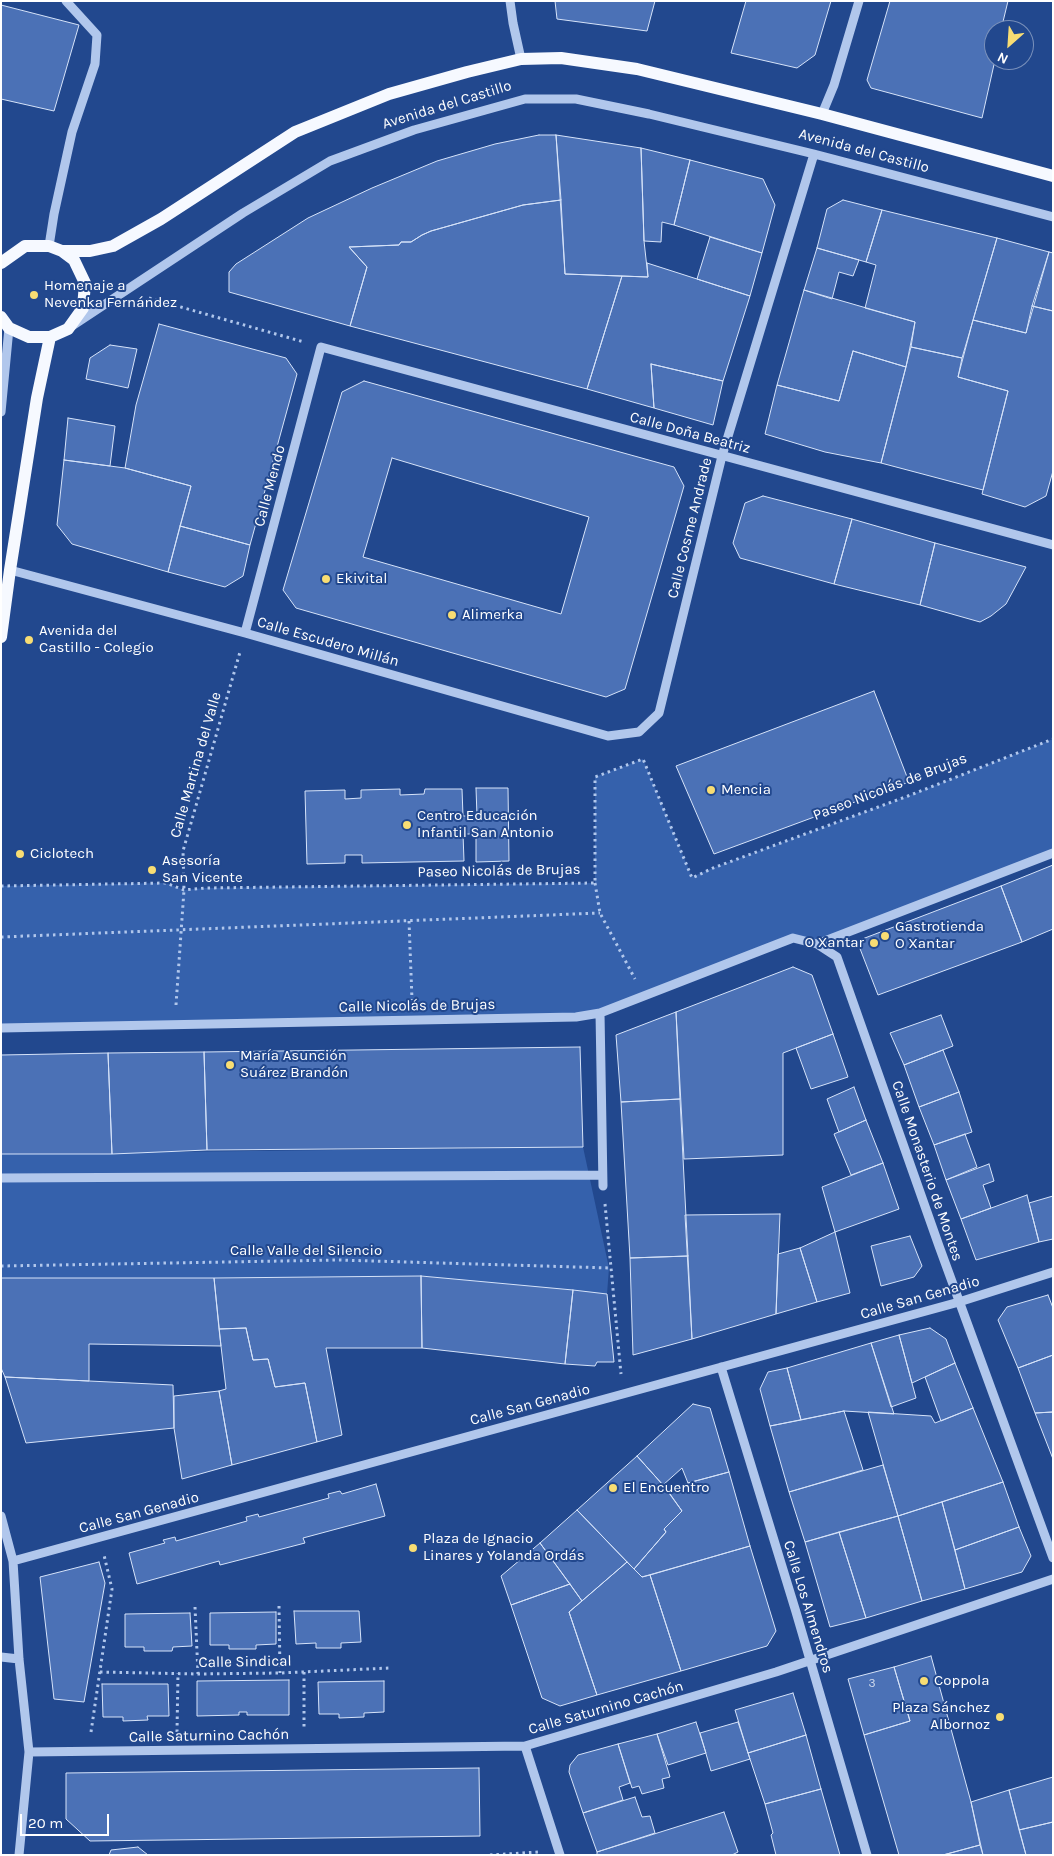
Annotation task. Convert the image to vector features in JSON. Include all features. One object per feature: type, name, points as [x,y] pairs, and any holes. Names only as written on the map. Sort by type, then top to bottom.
[{"type":"main road","name":"Avenida del Castillo","points":[[62,251],[90,251],[113,246],[161,219],[295,132],[389,94],[522,59],[561,58],[636,69],[822,114],[1053,176]]},
{"type":"main road","points":[[1,263],[25,246],[49,246],[62,251],[74,260],[85,283],[83,308],[68,329],[50,337],[28,337],[5,323]]},
{"type":"main road","points":[[1,637],[37,398],[50,337]]},
{"type":"street","points":[[49,246],[72,132],[95,64],[97,35],[66,1]]},
{"type":"street","points":[[510,1],[513,23],[522,59]]},
{"type":"street","points":[[822,114],[834,85],[859,1]]},
{"type":"street","name":"Avenida del Castillo","points":[[68,329],[243,213],[330,161],[414,130],[525,99],[576,99],[649,114],[814,154],[1053,217]]},
{"type":"street","name":"Calle Cosme Andrade","points":[[639,732],[659,713],[722,456],[814,154]]},
{"type":"street","points":[[1,412],[5,323]]},
{"type":"street","name":"Calle Doña Beatriz","points":[[321,347],[1053,545]]},
{"type":"street","name":"Calle Mendo","points":[[246,632],[321,347]]},
{"type":"street","name":"Calle Escudero Millán","points":[[10,570],[246,632],[608,736],[639,732]]},
{"type":"street","points":[[818,944],[1053,853]]},
{"type":"street","name":"Calle Nicolás de Brujas","points":[[1,1028],[576,1017],[600,1014],[793,938],[818,944]]},
{"type":"street","name":"Calle Monasterio de Montes","points":[[818,944],[837,957],[959,1302],[1053,1558]]},
{"type":"street","points":[[600,1014],[603,1186]]},
{"type":"street","points":[[1,1178],[602,1175]]},
{"type":"street","name":"Calle San Genadio","points":[[13,1562],[959,1302],[1053,1272]]},
{"type":"street","name":"Calle Los Almendros","points":[[721,1367],[867,1855]]},
{"type":"street","points":[[1,1516],[13,1562],[19,1659],[29,1752],[19,1855]]},
{"type":"street","name":"Calle Saturnino Cachón","points":[[29,1752],[525,1746],[776,1672],[1053,1579]]},
{"type":"street","points":[[1,1657],[19,1659]]},
{"type":"street","points":[[525,1746],[560,1853]]},
{"type":"path","points":[[126,292],[321,347]]},
{"type":"path","name":"Calle Martina del Valle","points":[[174,1025],[184,890],[183,851],[246,632]]},
{"type":"path","name":"Paseo Nicolás de Brujas","points":[[1,886],[166,883],[184,890],[205,888],[595,883],[595,777],[643,758],[692,878],[713,868],[1053,740]]},
{"type":"path","points":[[595,883],[600,913],[645,996]]},
{"type":"path","points":[[1,937],[600,913]]},
{"type":"path","points":[[410,921],[412,1020]]},
{"type":"path","points":[[603,1186],[622,1394]]},
{"type":"path","name":"Calle Valle del Silencio","points":[[1,1266],[338,1260],[611,1268]]},
{"type":"path","points":[[88,1751],[112,1589],[100,1538]]},
{"type":"path","points":[[279,1606],[280,1673]]},
{"type":"path","points":[[195,1607],[198,1674]]},
{"type":"path","name":"Calle Sindical","points":[[100,1672],[280,1673],[390,1668]]},
{"type":"path","points":[[304,1672],[304,1748]]},
{"type":"path","points":[[177,1750],[178,1673]]},
{"type":"path","points":[[490,1855],[560,1853]]},
{"type":"shaded area","points":[[1053,739],[1053,853],[817,944],[793,938],[600,1013],[1,1028],[1,886],[166,883],[184,890],[205,888],[595,883],[595,777],[643,759],[692,877]]},
{"type":"shaded area","points":[[583,1147],[609,1268],[607,1294],[421,1276],[1,1278],[1,1154]]},
{"type":"building","points":[[555,1],[655,1],[647,31],[557,19]]},
{"type":"building","points":[[746,1],[831,1],[815,55],[797,68],[731,53]]},
{"type":"building","points":[[890,1],[1008,1],[1003,20],[984,20],[984,70],[993,70],[982,118],[871,88],[867,80]]},
{"type":"building","points":[[1,5],[79,25],[54,111],[1,99]]},
{"type":"building","points":[[539,135],[556,135],[561,200],[523,205],[431,231],[411,242],[401,242],[399,245],[349,247],[367,267],[350,326],[229,292],[229,272],[236,264],[308,218],[372,188],[437,161],[495,144]]},
{"type":"building","points":[[556,135],[641,148],[644,241],[648,277],[565,274]]},
{"type":"building","points":[[641,148],[690,160],[674,225],[662,222],[661,242],[644,241]]},
{"type":"building","points":[[690,160],[763,179],[775,205],[762,253],[674,225]]},
{"type":"building","points":[[561,200],[565,274],[622,276],[587,389],[350,326],[367,267],[349,247],[399,245],[401,242],[411,242],[431,231],[523,205]]},
{"type":"building","points":[[843,200],[882,210],[866,262],[817,248],[827,209]]},
{"type":"building","points":[[882,210],[997,238],[962,358],[911,347],[915,322],[865,308],[876,265],[866,262]]},
{"type":"building","points":[[710,237],[762,253],[750,296],[697,279]]},
{"type":"building","points":[[997,238],[1049,252],[1026,333],[973,320]]},
{"type":"building","points":[[817,248],[859,260],[853,276],[839,272],[832,299],[804,290]]},
{"type":"building","points":[[1049,252],[1053,253],[1053,311],[1032,306]]},
{"type":"building","points":[[647,263],[750,296],[723,381],[651,364],[654,408],[587,389],[622,276],[648,277]]},
{"type":"building","points":[[804,290],[915,322],[906,367],[853,351],[839,401],[777,385]]},
{"type":"building","points":[[1032,306],[1053,311],[1053,471],[1046,496],[1025,507],[982,494],[1008,391],[958,377],[973,320],[1026,333]]},
{"type":"building","points":[[159,324],[286,358],[297,374],[250,545],[180,526],[191,486],[125,468],[136,405]]},
{"type":"building","points":[[110,345],[137,349],[128,388],[86,379],[90,358]]},
{"type":"building","points":[[911,347],[962,358],[958,377],[1008,391],[983,490],[881,463]]},
{"type":"building","points":[[853,351],[906,367],[881,463],[825,452],[765,434],[777,385],[839,401]]},
{"type":"building","points":[[651,364],[723,381],[713,425],[654,408]]},
{"type":"building","points":[[364,381],[674,467],[684,486],[625,689],[606,697],[296,608],[283,590],[342,392]],"holes":[[[392,458],[589,517],[561,614],[363,557]]]},
{"type":"building","points":[[68,418],[115,426],[110,466],[64,460]]},
{"type":"building","points":[[64,460],[125,468],[191,486],[168,572],[72,544],[57,525]]},
{"type":"building","points":[[763,496],[852,519],[834,584],[740,558],[733,543],[745,503]]},
{"type":"building","points":[[852,519],[935,543],[920,605],[834,584]]},
{"type":"building","points":[[180,526],[250,545],[243,576],[225,587],[168,572]]},
{"type":"building","points":[[935,543],[1026,567],[1006,604],[980,622],[920,605]]},
{"type":"building","points":[[874,691],[909,782],[714,854],[676,766]]},
{"type":"building","name":"Centro Educación Infantil San Antonio","points":[[476,788],[508,788],[509,861],[476,862],[476,834],[463,834],[464,861],[362,863],[362,855],[345,855],[345,863],[307,864],[305,791],[345,790],[345,799],[361,798],[361,790],[400,789],[400,795],[424,794],[425,789],[462,789],[463,816],[477,816]]},
{"type":"building","points":[[1053,865],[1053,929],[1022,942],[1001,886]]},
{"type":"building","points":[[1001,886],[1022,942],[878,995],[857,941]]},
{"type":"building","points":[[793,967],[812,975],[833,1034],[783,1053],[783,1155],[684,1159],[676,1012]]},
{"type":"building","points":[[676,1012],[680,1099],[621,1102],[616,1035]]},
{"type":"building","points":[[941,1015],[953,1046],[904,1065],[890,1033]]},
{"type":"building","points":[[833,1034],[848,1077],[811,1089],[796,1048]]},
{"type":"building","points":[[580,1047],[583,1147],[207,1150],[204,1052]]},
{"type":"building","points":[[943,1050],[959,1092],[919,1107],[904,1065]]},
{"type":"building","points":[[204,1052],[207,1150],[112,1154],[108,1053]]},
{"type":"building","points":[[108,1053],[112,1154],[1,1154],[1,1055]]},
{"type":"building","points":[[854,1087],[866,1120],[839,1132],[827,1099]]},
{"type":"building","points":[[959,1092],[972,1132],[934,1145],[919,1107]]},
{"type":"building","points":[[680,1099],[688,1256],[630,1258],[621,1102]]},
{"type":"building","points":[[866,1120],[883,1163],[851,1175],[834,1134]]},
{"type":"building","points":[[965,1134],[977,1167],[946,1180],[934,1145]]},
{"type":"building","points":[[883,1163],[899,1209],[835,1232],[822,1187]]},
{"type":"building","points":[[989,1164],[994,1181],[983,1185],[991,1208],[961,1219],[946,1180]]},
{"type":"building","points":[[1027,1195],[1039,1242],[976,1260],[961,1219]]},
{"type":"building","points":[[1053,1196],[1053,1239],[1039,1242],[1029,1203]]},
{"type":"building","points":[[780,1214],[776,1314],[692,1339],[685,1215]]},
{"type":"building","points":[[835,1232],[850,1293],[817,1302],[800,1248]]},
{"type":"building","points":[[910,1236],[922,1266],[914,1277],[881,1286],[871,1246]]},
{"type":"building","points":[[800,1248],[817,1302],[776,1314],[778,1254]]},
{"type":"building","points":[[688,1256],[692,1339],[633,1355],[630,1258]]},
{"type":"building","points":[[421,1276],[422,1348],[326,1348],[342,1435],[317,1442],[305,1383],[275,1387],[268,1359],[253,1360],[246,1328],[219,1329],[214,1278]]},
{"type":"building","points":[[421,1276],[573,1290],[565,1364],[422,1348]]},
{"type":"building","points":[[1,1278],[214,1278],[221,1346],[89,1344],[89,1381],[5,1377],[1,1368]]},
{"type":"building","points":[[573,1290],[607,1294],[614,1362],[597,1362],[595,1366],[565,1364]]},
{"type":"building","points":[[1048,1295],[1053,1308],[1053,1355],[1018,1368],[998,1320],[1007,1307]]},
{"type":"building","points":[[246,1328],[253,1360],[268,1359],[275,1387],[305,1383],[317,1442],[232,1465],[219,1391],[226,1389],[219,1329]]},
{"type":"building","points":[[930,1328],[946,1339],[955,1363],[912,1383],[899,1335]]},
{"type":"building","points":[[899,1335],[916,1398],[891,1407],[871,1343]]},
{"type":"building","points":[[871,1343],[894,1414],[844,1411],[801,1420],[787,1368]]},
{"type":"building","points":[[1053,1355],[1053,1412],[1035,1413],[1018,1368]]},
{"type":"building","points":[[955,1363],[973,1408],[941,1421],[925,1377]]},
{"type":"building","points":[[787,1368],[801,1420],[770,1426],[760,1389],[768,1372]]},
{"type":"building","points":[[5,1377],[173,1385],[174,1428],[26,1443]]},
{"type":"building","points":[[219,1391],[232,1465],[182,1479],[174,1428],[174,1396]]},
{"type":"building","points":[[693,1404],[710,1408],[729,1472],[688,1483],[682,1468],[663,1485],[637,1456]]},
{"type":"building","points":[[973,1408],[1003,1482],[898,1516],[868,1412],[931,1416],[935,1423]]},
{"type":"building","points":[[844,1411],[863,1470],[789,1492],[770,1426]]},
{"type":"building","points":[[1053,1412],[1053,1459],[1035,1413]]},
{"type":"building","points":[[637,1456],[663,1485],[682,1511],[664,1529],[666,1532],[634,1569],[577,1510]]},
{"type":"building","points":[[883,1465],[898,1516],[805,1542],[789,1492]]},
{"type":"building","points":[[729,1472],[750,1546],[642,1577],[634,1569],[666,1532],[664,1529],[682,1511],[668,1491],[688,1483]]},
{"type":"building","points":[[1003,1482],[1019,1527],[955,1550],[942,1502]]},
{"type":"building","points":[[376,1484],[385,1516],[303,1538],[305,1543],[220,1565],[219,1561],[137,1584],[129,1553],[165,1543],[163,1540],[175,1537],[176,1541],[247,1521],[246,1517],[258,1514],[259,1517],[329,1498],[328,1494],[340,1491],[342,1494]]},
{"type":"building","points":[[942,1502],[965,1589],[922,1601],[898,1516]]},
{"type":"building","points":[[577,1510],[627,1562],[582,1601],[540,1543]]},
{"type":"building","points":[[898,1516],[922,1601],[866,1618],[839,1532]]},
{"type":"building","points":[[1019,1527],[1031,1556],[1022,1572],[965,1589],[955,1550]]},
{"type":"building","points":[[839,1532],[866,1618],[830,1627],[805,1542]]},
{"type":"building","points":[[540,1543],[570,1584],[511,1605],[501,1576]]},
{"type":"building","points":[[750,1546],[776,1631],[767,1646],[681,1671],[650,1575]]},
{"type":"building","points":[[99,1562],[105,1583],[84,1702],[54,1699],[40,1577]]},
{"type":"building","points":[[627,1562],[642,1577],[650,1575],[681,1671],[597,1695],[569,1612]]},
{"type":"building","points":[[570,1584],[582,1601],[569,1612],[597,1695],[560,1706],[542,1698],[511,1605]]},
{"type":"building","points":[[294,1611],[359,1611],[361,1642],[341,1643],[341,1648],[316,1648],[316,1643],[296,1644]]},
{"type":"building","points":[[276,1612],[276,1644],[256,1645],[256,1649],[229,1649],[229,1645],[210,1645],[210,1613]]},
{"type":"building","points":[[190,1613],[192,1646],[173,1647],[172,1651],[144,1651],[144,1647],[125,1647],[125,1614]]},
{"type":"building","points":[[931,1656],[971,1802],[980,1845],[943,1855],[899,1855],[864,1735],[910,1721],[894,1667]]},
{"type":"building","points":[[894,1667],[910,1721],[864,1735],[848,1679]]},
{"type":"building","points":[[289,1680],[289,1715],[247,1715],[247,1712],[239,1712],[239,1715],[197,1716],[197,1681]]},
{"type":"building","points":[[384,1681],[384,1712],[364,1713],[364,1717],[339,1718],[339,1714],[319,1714],[318,1682]]},
{"type":"building","points":[[102,1684],[168,1684],[169,1716],[147,1716],[148,1720],[123,1721],[123,1717],[103,1717]]},
{"type":"building","points":[[793,1693],[806,1735],[748,1753],[735,1710]]},
{"type":"building","points":[[696,1722],[706,1753],[668,1765],[657,1734]]},
{"type":"building","points":[[738,1722],[750,1759],[711,1771],[700,1733]]},
{"type":"building","points":[[657,1734],[670,1777],[662,1779],[664,1788],[642,1794],[639,1786],[632,1788],[618,1744]]},
{"type":"building","points":[[806,1735],[821,1789],[765,1804],[748,1753]]},
{"type":"building","points":[[618,1744],[630,1783],[619,1787],[623,1800],[583,1813],[569,1772],[570,1765],[578,1755]]},
{"type":"building","points":[[479,1768],[480,1836],[90,1841],[66,1819],[66,1773]]},
{"type":"building","points":[[1053,1777],[1053,1822],[1019,1830],[1009,1790]]},
{"type":"building","points":[[821,1789],[840,1855],[776,1855],[771,1835],[773,1833],[765,1804]]},
{"type":"building","points":[[1009,1790],[1026,1855],[983,1855],[971,1802]]},
{"type":"building","points":[[635,1797],[642,1817],[650,1816],[655,1833],[597,1852],[583,1813]]},
{"type":"building","points":[[724,1812],[738,1852],[732,1855],[597,1855],[597,1852]]},
{"type":"building","points":[[1053,1822],[1053,1855],[1026,1855],[1019,1830]]},
{"type":"building","points":[[980,1845],[983,1855],[943,1855]]},
{"type":"building","points":[[138,1847],[148,1855],[109,1855],[111,1850]]},
{"type":"place","name":"Homenaje a Nevenka Fernández","points":[[34,295]]},
{"type":"place","name":"Ekivital","points":[[326,579]]},
{"type":"place","name":"Alimerka","points":[[452,615]]},
{"type":"place","name":"Avenida del Castillo - Colegio","points":[[29,640]]},
{"type":"place","name":"Mencia","points":[[711,790]]},
{"type":"place","name":"Centro Educación Infantil San Antonio","points":[[407,825]]},
{"type":"place","name":"Ciclotech","points":[[20,854]]},
{"type":"place","name":"Asesoría San Vicente","points":[[152,870]]},
{"type":"place","name":"Gastrotienda O Xantar","points":[[885,936]]},
{"type":"place","name":"O Xantar","points":[[874,943]]},
{"type":"place","name":"María Asunción Suárez Brandón","points":[[230,1065]]},
{"type":"place","name":"El Encuentro","points":[[613,1488]]},
{"type":"place","name":"Plaza de Ignacio Linares y Yolanda Ordás","points":[[413,1548]]},
{"type":"place","name":"Coppola","points":[[924,1681]]},
{"type":"place","name":"Plaza Sánchez Albornoz","points":[[1000,1717]]}]
